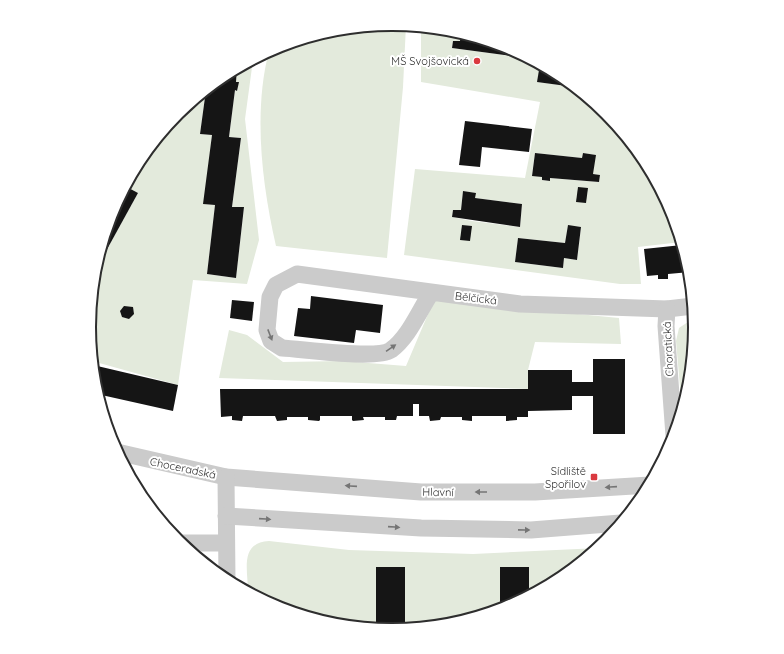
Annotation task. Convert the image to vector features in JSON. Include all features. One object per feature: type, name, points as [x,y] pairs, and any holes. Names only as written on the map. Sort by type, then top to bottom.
[{"type":"street","name":"Bělčická","points":[[431,293],[404,337],[390,351],[373,355],[282,348],[271,341],[267,330],[270,297],[276,285],[297,274],[520,304],[667,309],[687,307]]},
{"type":"street","name":"Choratická","points":[[667,309],[666,326],[673,420]]},
{"type":"street","name":"Choceradská","points":[[125,454],[226,477]]},
{"type":"street","name":"Hlavní","points":[[226,477],[421,492],[535,492],[641,486]]},
{"type":"street","points":[[226,477],[227,572]]},
{"type":"street","points":[[226,516],[421,528],[531,530],[613,524]]},
{"type":"street","points":[[190,543],[226,543]]},
{"type":"shaded area","points":[[392,31],[406,32],[403,87],[387,258],[276,246],[263,174],[261,148],[260,123],[264,74],[267,59],[315,41],[353,34]]},
{"type":"shaded area","points":[[421,33],[460,39],[460,41],[453,41],[452,48],[509,56],[523,62],[539,71],[538,82],[562,85],[587,104],[615,132],[627,147],[648,179],[665,214],[676,243],[638,247],[641,284],[620,284],[404,255],[415,169],[525,178],[540,102],[421,82]],"holes":[[[535,153],[582,158],[583,153],[595,155],[593,174],[600,175],[599,182],[550,178],[549,181],[542,180],[542,177],[532,175]],[[463,191],[475,193],[475,198],[522,204],[520,227],[452,217],[453,210],[461,210]],[[568,226],[581,227],[577,260],[564,258],[563,268],[515,262],[518,238],[565,243]]]},
{"type":"shaded area","points":[[252,67],[245,119],[259,240],[247,284],[193,280],[178,385],[99,363],[96,327],[102,269],[106,252],[138,193],[131,189],[146,163],[169,132],[205,98],[200,134],[212,135],[204,204],[215,205],[207,274],[236,278],[244,208],[232,207],[241,138],[229,137],[235,90],[237,91],[238,83],[236,82],[236,76]]},
{"type":"shaded area","points":[[434,300],[619,318],[621,344],[535,342],[528,370],[528,389],[219,378],[229,330],[247,335],[283,362],[343,361],[406,366]]},
{"type":"shaded area","points":[[688,322],[685,366],[680,392],[676,341],[679,328]]},
{"type":"shaded area","points":[[269,541],[349,550],[473,554],[588,548],[556,573],[529,589],[529,567],[500,567],[500,602],[469,613],[411,622],[405,622],[405,567],[376,567],[376,622],[353,620],[315,613],[279,600],[248,585],[247,559],[249,552],[259,543]]},
{"type":"building","points":[[460,39],[469,41],[509,56],[452,48],[453,41],[460,41]]},
{"type":"building","points":[[539,70],[562,85],[537,82]]},
{"type":"building","points":[[236,76],[236,82],[239,82],[237,91],[235,90],[229,137],[241,138],[232,207],[244,207],[236,278],[207,274],[215,205],[203,204],[212,135],[200,134],[205,98]]},
{"type":"building","points":[[465,121],[532,129],[529,152],[482,147],[480,167],[459,165]]},
{"type":"building","points":[[535,153],[582,158],[583,153],[596,155],[593,174],[600,175],[599,182],[550,178],[550,181],[542,180],[542,177],[532,176]]},
{"type":"building","points":[[578,187],[588,188],[586,203],[576,202]]},
{"type":"building","points":[[131,189],[138,193],[106,252],[119,214]]},
{"type":"building","points":[[463,191],[476,193],[475,198],[522,204],[520,227],[452,217],[453,210],[461,210]]},
{"type":"building","points":[[462,225],[472,226],[470,241],[460,240]]},
{"type":"building","points":[[568,225],[581,227],[577,260],[564,258],[563,268],[515,262],[518,238],[565,243]]},
{"type":"building","points":[[677,246],[683,273],[668,274],[668,279],[658,279],[658,275],[647,276],[644,249]]},
{"type":"building","points":[[311,296],[383,305],[380,333],[356,330],[354,343],[294,336],[298,308],[310,309]]},
{"type":"building","points":[[232,300],[254,302],[252,321],[230,318]]},
{"type":"building","points":[[124,306],[133,307],[134,314],[129,319],[122,317],[120,311]]},
{"type":"building","points":[[593,359],[625,359],[625,434],[593,434],[593,396],[572,396],[572,410],[528,411],[528,417],[517,417],[517,420],[506,421],[506,416],[472,416],[472,421],[462,420],[462,417],[441,417],[440,420],[430,421],[429,416],[419,416],[419,404],[413,404],[413,416],[397,416],[396,420],[385,420],[385,417],[363,417],[364,420],[353,421],[352,416],[320,416],[319,421],[308,420],[308,417],[287,417],[287,420],[277,421],[275,416],[243,416],[242,421],[232,420],[232,416],[221,417],[220,389],[528,389],[528,370],[572,370],[572,382],[593,382]]},
{"type":"building","points":[[99,366],[178,385],[173,411],[104,396]]},
{"type":"building","points":[[376,567],[405,567],[405,622],[376,622]]},
{"type":"building","points":[[500,567],[529,567],[529,589],[500,602]]},
{"type":"place","name":"MŠ Svojšovická","points":[[477,61]]},
{"type":"place","name":"Sídliště Spořilov","points":[[594,477]]}]
